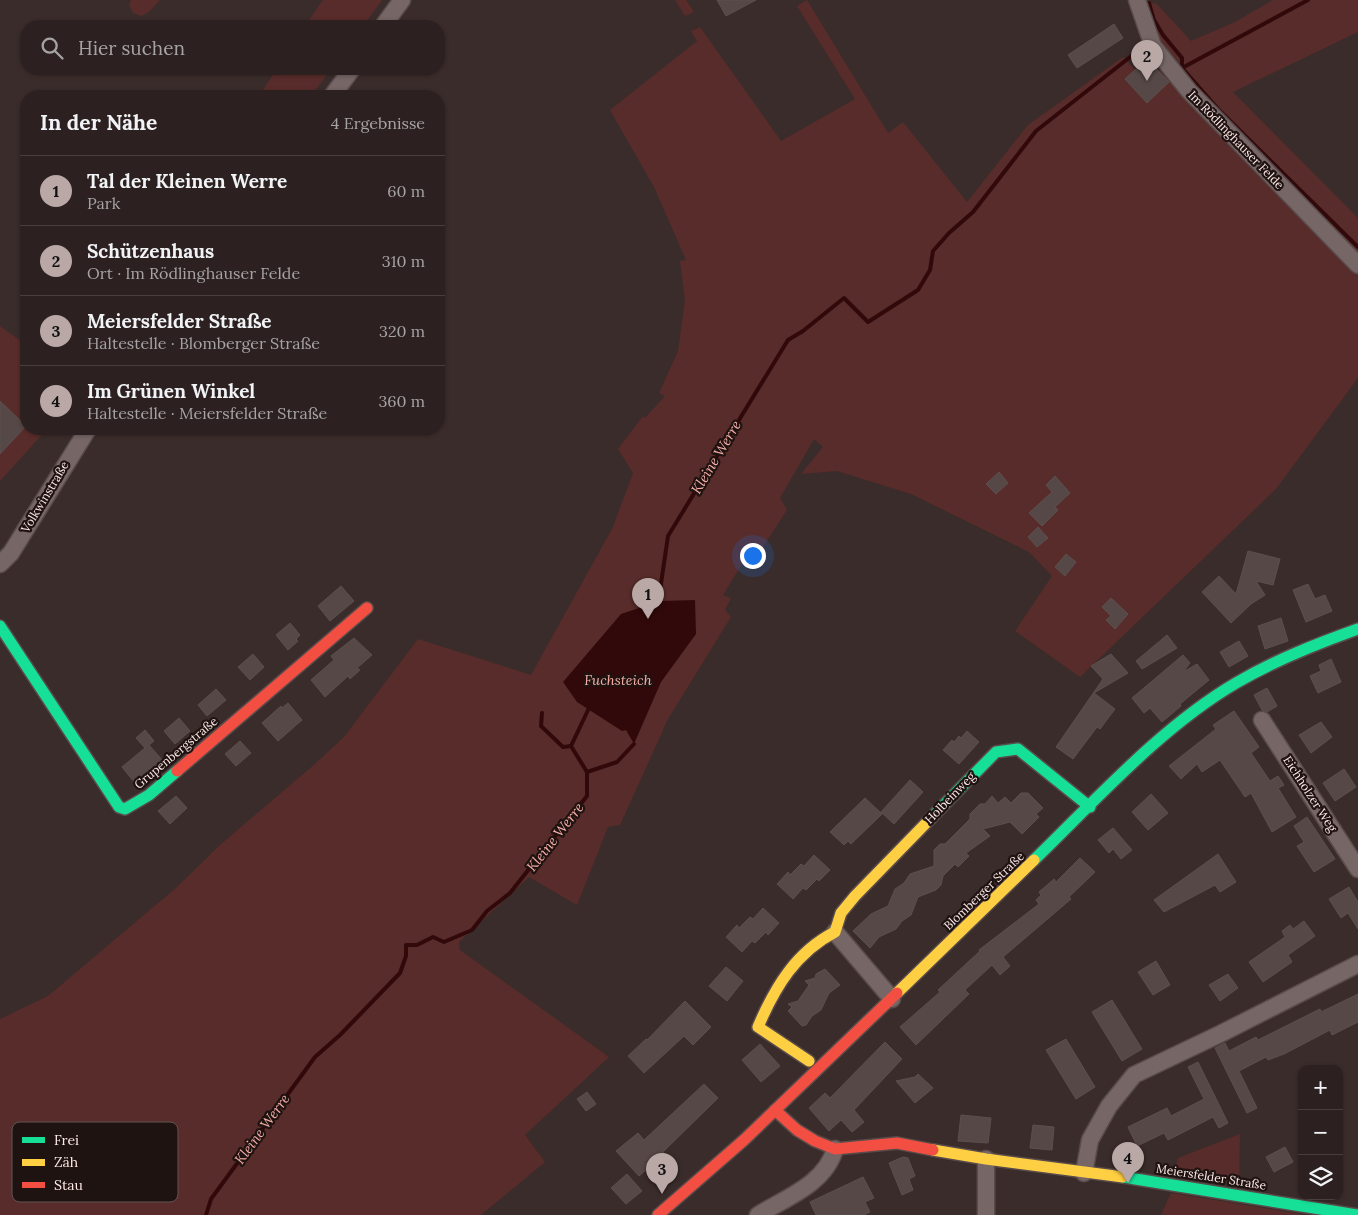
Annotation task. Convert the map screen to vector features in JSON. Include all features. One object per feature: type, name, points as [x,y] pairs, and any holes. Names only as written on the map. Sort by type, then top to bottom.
[{"type":"street","points":[[387,20],[402,0]]},
{"type":"street","name":"Im Rödlinghauser Felde","points":[[1137,0],[1153,46],[1189,91],[1358,265]]},
{"type":"street","points":[[336,90],[348,75]]},
{"type":"street","name":"Volkwinstraße","points":[[0,564],[11,552],[84,435]]},
{"type":"street","name":"Grupenbergstraße","points":[[0,626],[119,807],[125,809],[149,795],[367,608]]},
{"type":"street","name":"Blomberger Straße","points":[[658,1215],[775,1110],[1090,806],[1159,742],[1229,688],[1284,659],[1358,629]]},
{"type":"street","name":"Eichholzer Weg","points":[[1262,720],[1358,869]]},
{"type":"street","name":"Holbeinweg","points":[[835,932],[841,913],[855,896],[996,752],[1018,750],[1090,806]]},
{"type":"street","points":[[808,1061],[758,1027],[769,998],[781,980],[813,945],[823,937],[835,932],[892,999]]},
{"type":"street","points":[[1084,1173],[1090,1140],[1109,1106],[1134,1075],[1358,964]]},
{"type":"street","name":"Meiersfelder Straße","points":[[775,1110],[797,1130],[815,1141],[835,1149],[897,1143],[986,1159],[1146,1180],[1357,1215]]},
{"type":"street","points":[[758,1215],[819,1178],[831,1162],[835,1149]]},
{"type":"street","points":[[986,1159],[986,1215]]},
{"type":"shaded area","points":[[131,0],[160,0],[149,12],[141,16],[133,13],[129,5]]},
{"type":"shaded area","points":[[323,0],[382,0],[367,20],[309,20]]},
{"type":"shaded area","points":[[675,0],[686,0],[694,12],[685,16]]},
{"type":"shaded area","points":[[807,0],[888,133],[903,122],[967,202],[1028,125],[1123,57],[1135,69],[1147,58],[1358,273],[1358,378],[1276,489],[1080,677],[1015,631],[1052,576],[1029,552],[911,494],[837,471],[801,474],[823,447],[814,439],[780,498],[787,510],[750,567],[742,564],[723,595],[731,598],[725,610],[731,617],[668,719],[620,825],[608,827],[577,905],[529,877],[459,942],[460,950],[609,1057],[525,1135],[545,1162],[481,1215],[0,1215],[0,1019],[48,996],[177,887],[220,845],[316,763],[344,737],[418,639],[531,675],[613,527],[633,473],[618,449],[643,416],[645,418],[665,396],[659,393],[678,351],[685,300],[680,261],[686,260],[654,187],[610,110],[697,41],[691,31],[700,27],[781,141],[855,99],[797,6]]},
{"type":"shaded area","points":[[1273,0],[1358,0],[1358,32],[1233,92],[1358,218],[1358,252],[1219,112],[1177,60],[1156,38],[1146,5],[1156,3],[1191,41],[1235,22]]},
{"type":"shaded area","points":[[273,75],[327,75],[315,90],[263,90]]},
{"type":"shaded area","points":[[0,326],[20,341],[20,435],[42,435],[0,481]]},
{"type":"shaded area","points":[[1240,1134],[1239,1183],[1174,1172],[1178,1158]]},
{"type":"shaded area","points":[[1171,1193],[1307,1215],[1161,1215]]},
{"type":"water","name":"Fuchsteich","points":[[695,600],[696,634],[661,682],[634,744],[626,730],[622,731],[577,702],[563,682],[621,614],[660,601]]},
{"type":"building","points":[[717,0],[756,0],[726,16]]},
{"type":"building","points":[[1114,24],[1123,38],[1077,68],[1068,55]]},
{"type":"building","points":[[1147,59],[1169,82],[1147,103],[1125,79]]},
{"type":"building","points":[[0,401],[20,420],[20,432],[0,454]]},
{"type":"building","points":[[999,472],[1008,483],[996,494],[986,484]]},
{"type":"building","points":[[1055,476],[1070,493],[1055,507],[1058,510],[1042,526],[1029,513],[1052,492],[1046,485]]},
{"type":"building","points":[[1038,527],[1048,538],[1037,547],[1028,537]]},
{"type":"building","points":[[1248,551],[1280,559],[1273,585],[1256,581],[1265,595],[1251,604],[1231,623],[1202,592],[1219,576],[1236,594]]},
{"type":"building","points":[[1066,554],[1076,562],[1065,576],[1055,567]]},
{"type":"building","points":[[1308,584],[1315,599],[1325,595],[1332,611],[1306,622],[1293,590]]},
{"type":"building","points":[[341,586],[354,601],[330,621],[318,606]]},
{"type":"building","points":[[1111,598],[1128,614],[1115,629],[1106,620],[1111,616],[1102,607]]},
{"type":"building","points":[[1281,618],[1288,641],[1265,649],[1258,626]]},
{"type":"building","points":[[290,623],[300,635],[296,639],[298,641],[288,650],[276,635]]},
{"type":"building","points":[[1167,635],[1177,648],[1142,669],[1136,661]]},
{"type":"building","points":[[354,638],[372,655],[357,668],[360,670],[350,679],[348,676],[325,697],[311,680],[334,660],[331,656]]},
{"type":"building","points":[[1239,641],[1248,656],[1229,667],[1220,652]]},
{"type":"building","points":[[253,654],[264,667],[250,680],[238,667]]},
{"type":"building","points":[[1111,654],[1128,673],[1094,693],[1115,709],[1100,729],[1097,727],[1073,759],[1056,747],[1103,679],[1091,666]]},
{"type":"building","points":[[1183,655],[1190,663],[1183,672],[1197,664],[1209,680],[1162,722],[1150,708],[1144,713],[1132,698]]},
{"type":"building","points":[[1331,659],[1341,682],[1318,693],[1310,676],[1321,671],[1319,665]]},
{"type":"building","points":[[1267,688],[1277,706],[1267,712],[1262,710],[1254,695]]},
{"type":"building","points":[[216,689],[226,700],[207,716],[198,705]]},
{"type":"building","points":[[288,703],[302,720],[278,741],[262,723],[281,706],[282,708]]},
{"type":"building","points":[[1234,711],[1259,747],[1251,753],[1270,781],[1278,776],[1284,785],[1278,788],[1296,817],[1272,832],[1251,793],[1245,797],[1220,760],[1202,772],[1197,764],[1181,779],[1169,766],[1216,729],[1213,725]]},
{"type":"building","points":[[179,718],[190,731],[175,744],[164,731]]},
{"type":"building","points":[[1321,722],[1332,737],[1311,753],[1299,735]]},
{"type":"building","points":[[145,730],[154,741],[149,745],[163,761],[152,771],[154,773],[146,780],[143,777],[135,783],[122,767],[145,748],[136,738]]},
{"type":"building","points":[[967,731],[979,742],[959,764],[943,750],[952,740],[954,742],[959,736],[961,738]]},
{"type":"building","points":[[240,741],[251,753],[236,766],[225,754]]},
{"type":"building","points":[[1344,769],[1356,787],[1335,801],[1323,783]]},
{"type":"building","points":[[910,780],[923,792],[894,824],[881,812]]},
{"type":"building","points":[[1021,793],[1028,793],[1043,808],[1036,814],[1039,817],[1022,834],[1010,822],[983,829],[990,836],[966,853],[969,856],[958,867],[955,864],[943,876],[941,885],[936,890],[918,897],[911,915],[902,921],[896,929],[879,937],[870,948],[853,931],[871,914],[888,906],[895,889],[904,883],[910,874],[934,866],[934,850],[940,844],[945,844],[970,819],[970,814],[980,804],[985,804],[992,796],[998,803],[1005,797],[1011,803]]},
{"type":"building","points":[[1151,794],[1168,813],[1148,830],[1132,812]]},
{"type":"building","points":[[176,796],[187,808],[170,824],[158,811]]},
{"type":"building","points":[[865,798],[882,814],[851,844],[848,841],[844,845],[830,832]]},
{"type":"building","points":[[1307,817],[1335,859],[1314,872],[1297,846],[1304,842],[1294,826]]},
{"type":"building","points":[[1113,828],[1132,850],[1121,859],[1113,849],[1109,853],[1098,840]]},
{"type":"building","points":[[1218,854],[1236,882],[1220,892],[1215,885],[1164,912],[1154,900]]},
{"type":"building","points":[[814,855],[830,870],[806,890],[803,888],[793,899],[777,884],[788,872],[790,875],[801,864],[804,866]]},
{"type":"building","points":[[1080,858],[1095,872],[1069,897],[1071,899],[1003,957],[1010,966],[1000,975],[992,965],[965,990],[969,994],[916,1045],[900,1027],[940,992],[938,990],[979,950],[1039,904],[1036,900],[1041,895],[1039,892],[1054,879],[1056,882]]},
{"type":"building","points":[[1349,887],[1358,902],[1358,929],[1348,913],[1341,918],[1329,899]]},
{"type":"building","points":[[763,908],[779,923],[768,935],[766,932],[755,943],[752,941],[742,952],[726,937],[737,925],[739,928],[750,917],[753,919]]},
{"type":"building","points":[[1304,921],[1315,936],[1288,955],[1292,962],[1263,982],[1249,962],[1285,937],[1282,931],[1290,925],[1293,929]]},
{"type":"building","points":[[1156,961],[1170,985],[1153,995],[1138,972]]},
{"type":"building","points":[[726,967],[743,981],[727,1001],[709,986]]},
{"type":"building","points":[[825,969],[840,985],[829,993],[821,1010],[812,1016],[806,1025],[802,1026],[788,1011],[792,1007],[788,1004],[798,1001],[809,985],[805,981],[815,978],[816,974]]},
{"type":"building","points":[[1228,974],[1238,988],[1220,1001],[1209,985]]},
{"type":"building","points":[[1358,994],[1358,1022],[1332,1035],[1330,1030],[1284,1054],[1268,1060],[1266,1057],[1239,1071],[1257,1108],[1247,1113],[1215,1048],[1225,1043],[1229,1051],[1256,1037],[1258,1040],[1320,1009],[1321,1012]]},
{"type":"building","points":[[1112,1000],[1142,1049],[1122,1061],[1092,1012]]},
{"type":"building","points":[[685,1001],[711,1027],[693,1045],[684,1036],[644,1073],[628,1056],[647,1040]]},
{"type":"building","points":[[1066,1039],[1095,1087],[1076,1099],[1046,1050]]},
{"type":"building","points":[[885,1042],[902,1059],[854,1110],[864,1122],[852,1132],[841,1120],[829,1131],[809,1108],[825,1093],[830,1098]]},
{"type":"building","points":[[760,1044],[780,1066],[761,1082],[742,1060]]},
{"type":"building","points":[[1198,1062],[1228,1123],[1219,1128],[1213,1117],[1168,1140],[1164,1133],[1137,1146],[1128,1127],[1167,1108],[1171,1116],[1204,1099],[1188,1067]]},
{"type":"building","points":[[918,1074],[933,1088],[915,1103],[896,1081],[915,1077]]},
{"type":"building","points":[[704,1084],[718,1098],[663,1152],[665,1154],[639,1176],[616,1151],[638,1133],[644,1140]]},
{"type":"building","points":[[587,1092],[596,1104],[586,1111],[577,1099]]},
{"type":"building","points":[[961,1115],[991,1118],[988,1143],[958,1141]]},
{"type":"building","points":[[1033,1125],[1054,1127],[1052,1150],[1030,1148]]},
{"type":"building","points":[[1285,1147],[1293,1162],[1274,1172],[1266,1157]]},
{"type":"building","points":[[903,1157],[908,1158],[915,1176],[909,1179],[913,1190],[902,1195],[889,1163]]},
{"type":"building","points":[[627,1174],[642,1191],[626,1204],[611,1188]]},
{"type":"building","points":[[863,1177],[874,1198],[865,1202],[870,1212],[864,1215],[816,1215],[810,1202]]},
{"type":"waterway","points":[[1182,68],[1308,0]]},
{"type":"waterway","points":[[1149,3],[1154,20],[1163,35],[1182,58],[1182,68],[1219,110],[1358,247]]},
{"type":"waterway","name":"Kleine Werre","points":[[658,604],[668,536],[788,340],[803,331],[844,298],[868,322],[918,290],[930,270],[933,251],[949,233],[973,212],[1036,131],[1139,50]]},
{"type":"waterway","name":"Kleine Werre","points":[[206,1215],[211,1199],[315,1057],[340,1035],[400,973],[406,956],[406,945],[417,945],[433,937],[444,942],[472,930],[487,911],[510,893],[587,796],[587,772],[571,746],[589,708]]},
{"type":"waterway","points":[[542,713],[541,726],[563,747],[571,746]]},
{"type":"waterway","points":[[587,772],[617,762],[634,744]]},
{"type":"traffic: fast","points":[[0,626],[119,807],[125,809],[149,795],[177,771]]},
{"type":"traffic: fast","points":[[1034,860],[1105,789],[1155,743],[1208,701],[1266,667],[1358,629]]},
{"type":"traffic: fast","points":[[931,818],[996,752],[1018,749],[1090,807]]},
{"type":"traffic: fast","points":[[1123,1177],[1357,1215]]},
{"type":"traffic: slow","points":[[809,1061],[758,1027],[772,998],[798,960],[821,940],[835,932],[841,913],[855,896],[931,818]]},
{"type":"traffic: slow","points":[[897,993],[1034,860]]},
{"type":"traffic: slow","points":[[933,1150],[1123,1177]]},
{"type":"traffic: jam","points":[[177,771],[367,608]]},
{"type":"traffic: jam","points":[[658,1215],[744,1140],[897,993]]},
{"type":"traffic: jam","points":[[775,1110],[797,1130],[815,1141],[835,1149],[897,1143],[933,1150]]},
{"type":"place","name":"Schützenhaus","points":[[1147,81]]},
{"type":"place","name":"Tal der Kleinen Werre","points":[[648,619]]},
{"type":"place","name":"Im Grünen Winkel","points":[[1128,1183]]},
{"type":"place","name":"Meiersfelder Straße","points":[[662,1194]]}]
